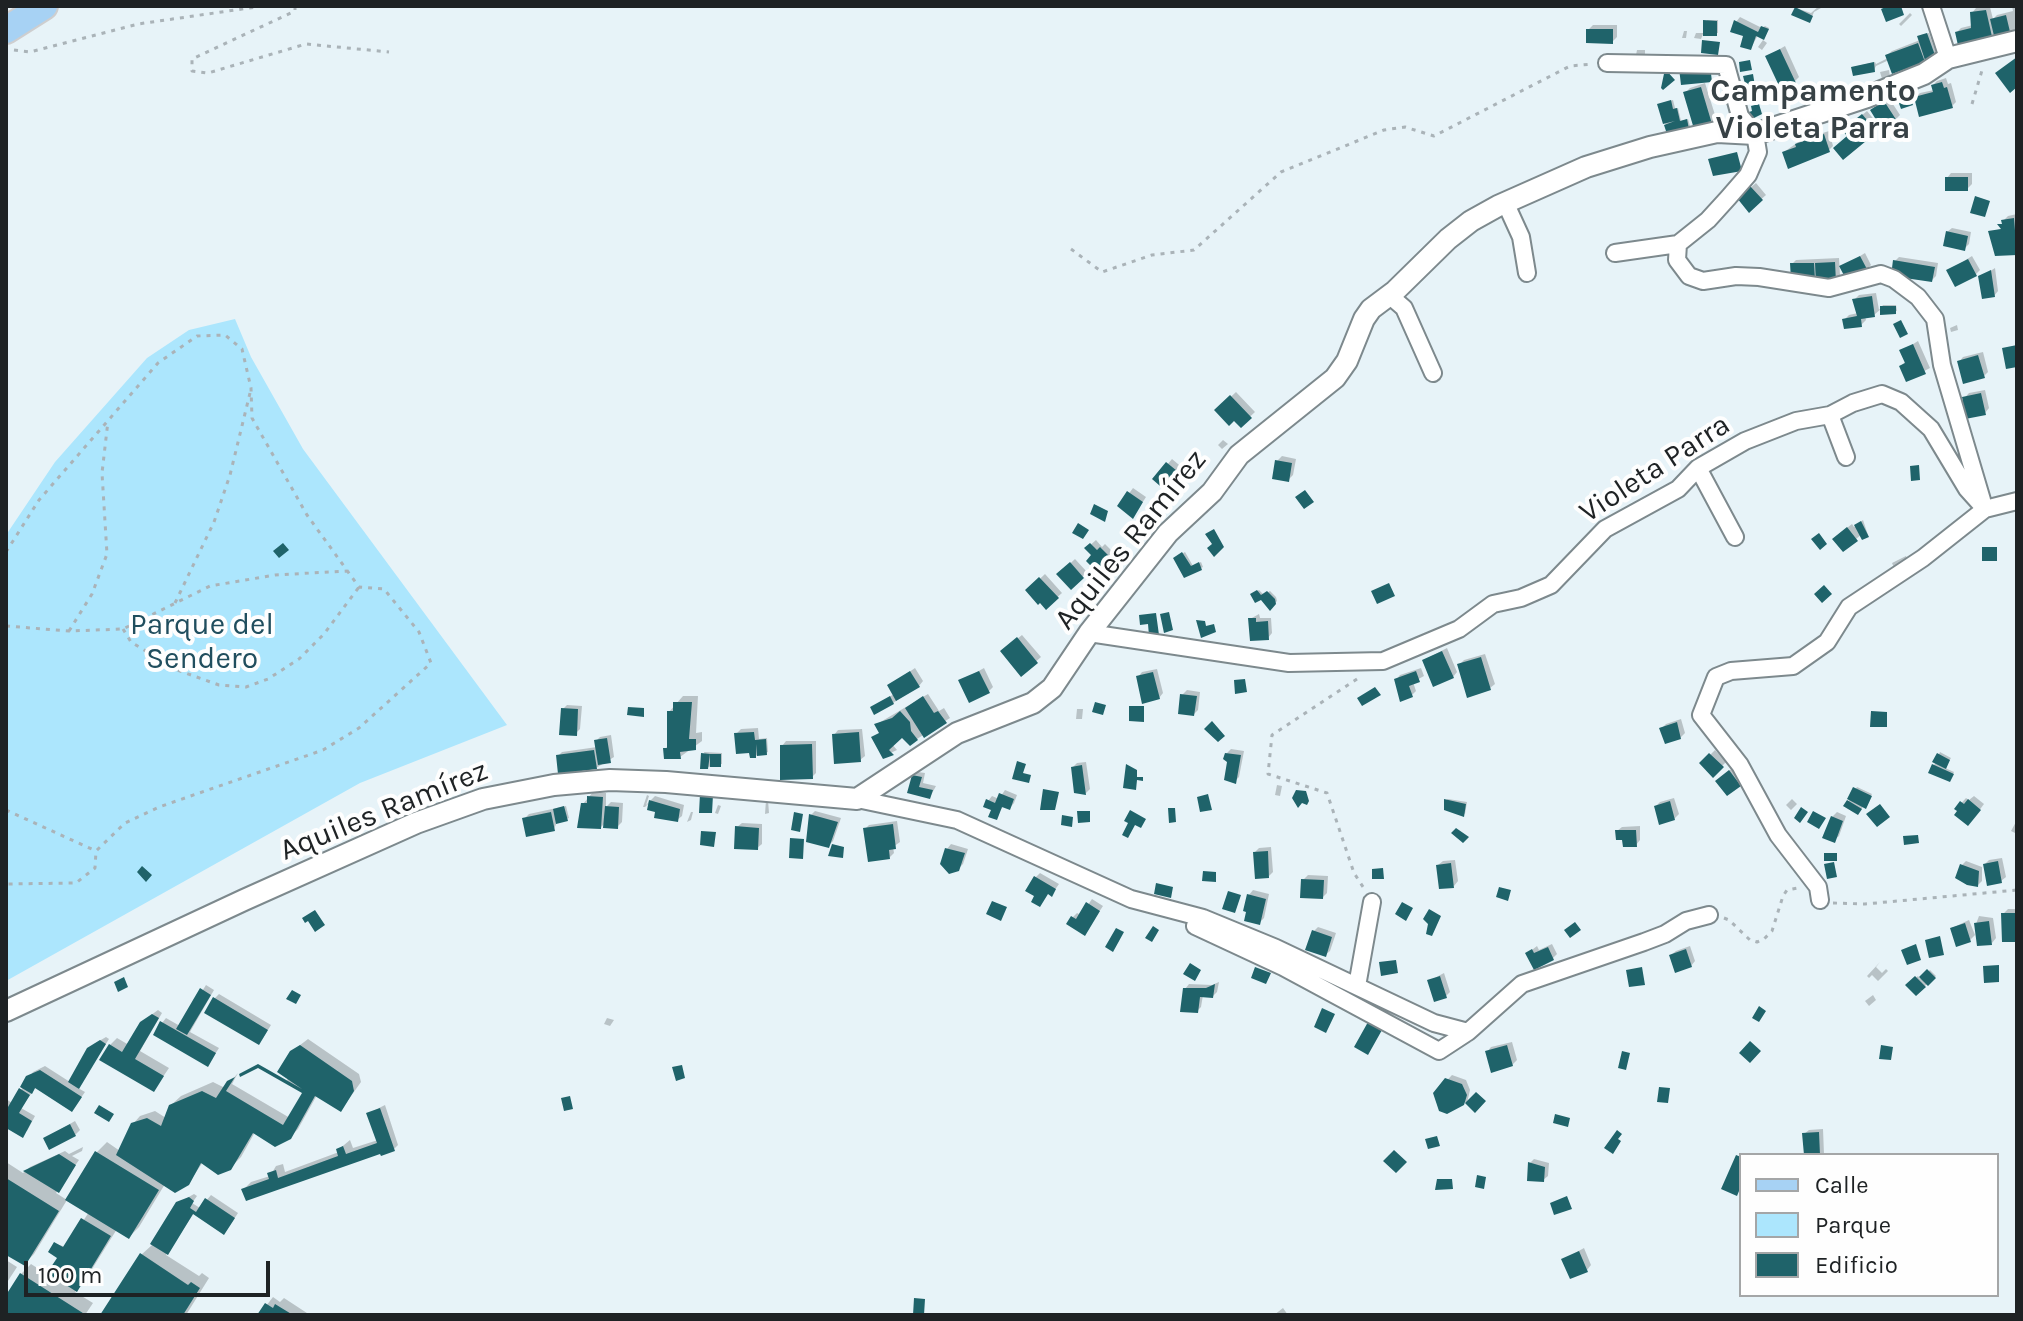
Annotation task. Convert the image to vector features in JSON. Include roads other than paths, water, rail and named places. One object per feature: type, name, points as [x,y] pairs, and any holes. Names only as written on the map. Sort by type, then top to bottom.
[{"type":"main road","points":[[6,30],[44,6]]},
{"type":"street","points":[[1931,6],[1948,58]]},
{"type":"street","name":"Aquiles Ramírez","points":[[6,1011],[416,823],[483,799],[554,785],[610,780],[857,799],[957,733],[1044,696],[1168,533],[1212,492],[1239,455],[1335,378],[1347,361],[1364,319],[1471,221],[1505,202],[1586,167],[1650,147],[1717,132],[1755,134],[1867,97],[1924,74],[1948,58],[2017,41]]},
{"type":"street","points":[[1607,63],[1726,65],[1740,116],[1755,134],[1758,152],[1748,175],[1708,220],[1678,244],[1615,253]]},
{"type":"street","points":[[1505,202],[1521,237],[1527,273]]},
{"type":"street","points":[[1678,244],[1677,260],[1689,276],[1703,281],[1736,276],[1759,277],[1829,288],[1881,274],[1894,279],[1918,297],[1935,319],[1942,365],[1985,509]]},
{"type":"street","points":[[1389,295],[1404,308],[1433,373]]},
{"type":"street","name":"Violeta Parra","points":[[1089,633],[1289,663],[1383,661],[1459,629],[1493,604],[1521,598],[1551,585],[1605,529],[1678,489],[1698,468],[1745,441],[1796,421],[1830,415],[1853,403],[1882,394],[1901,402],[1931,429],[1967,489],[1985,509]]},
{"type":"street","points":[[1830,415],[1846,457]]},
{"type":"street","points":[[1698,468],[1735,537]]},
{"type":"street","points":[[1820,900],[1818,887],[1778,835],[1740,765],[1701,715],[1716,677],[1731,671],[1793,666],[1827,642],[1849,607],[1923,558],[1985,509],[2017,501]]},
{"type":"street","points":[[857,799],[957,820],[1131,899],[1203,918],[1276,948],[1434,1023],[1468,1032]]},
{"type":"street","points":[[1357,986],[1372,902]]},
{"type":"street","points":[[1146,903],[1283,967],[1439,1051],[1468,1032],[1522,984],[1644,942],[1686,921],[1709,915]]},
{"type":"district","name":"Campamento Violeta Parra","points":[[1813,110]]},
{"type":"park label","name":"Parque del Sendero","points":[[202,642]]}]
